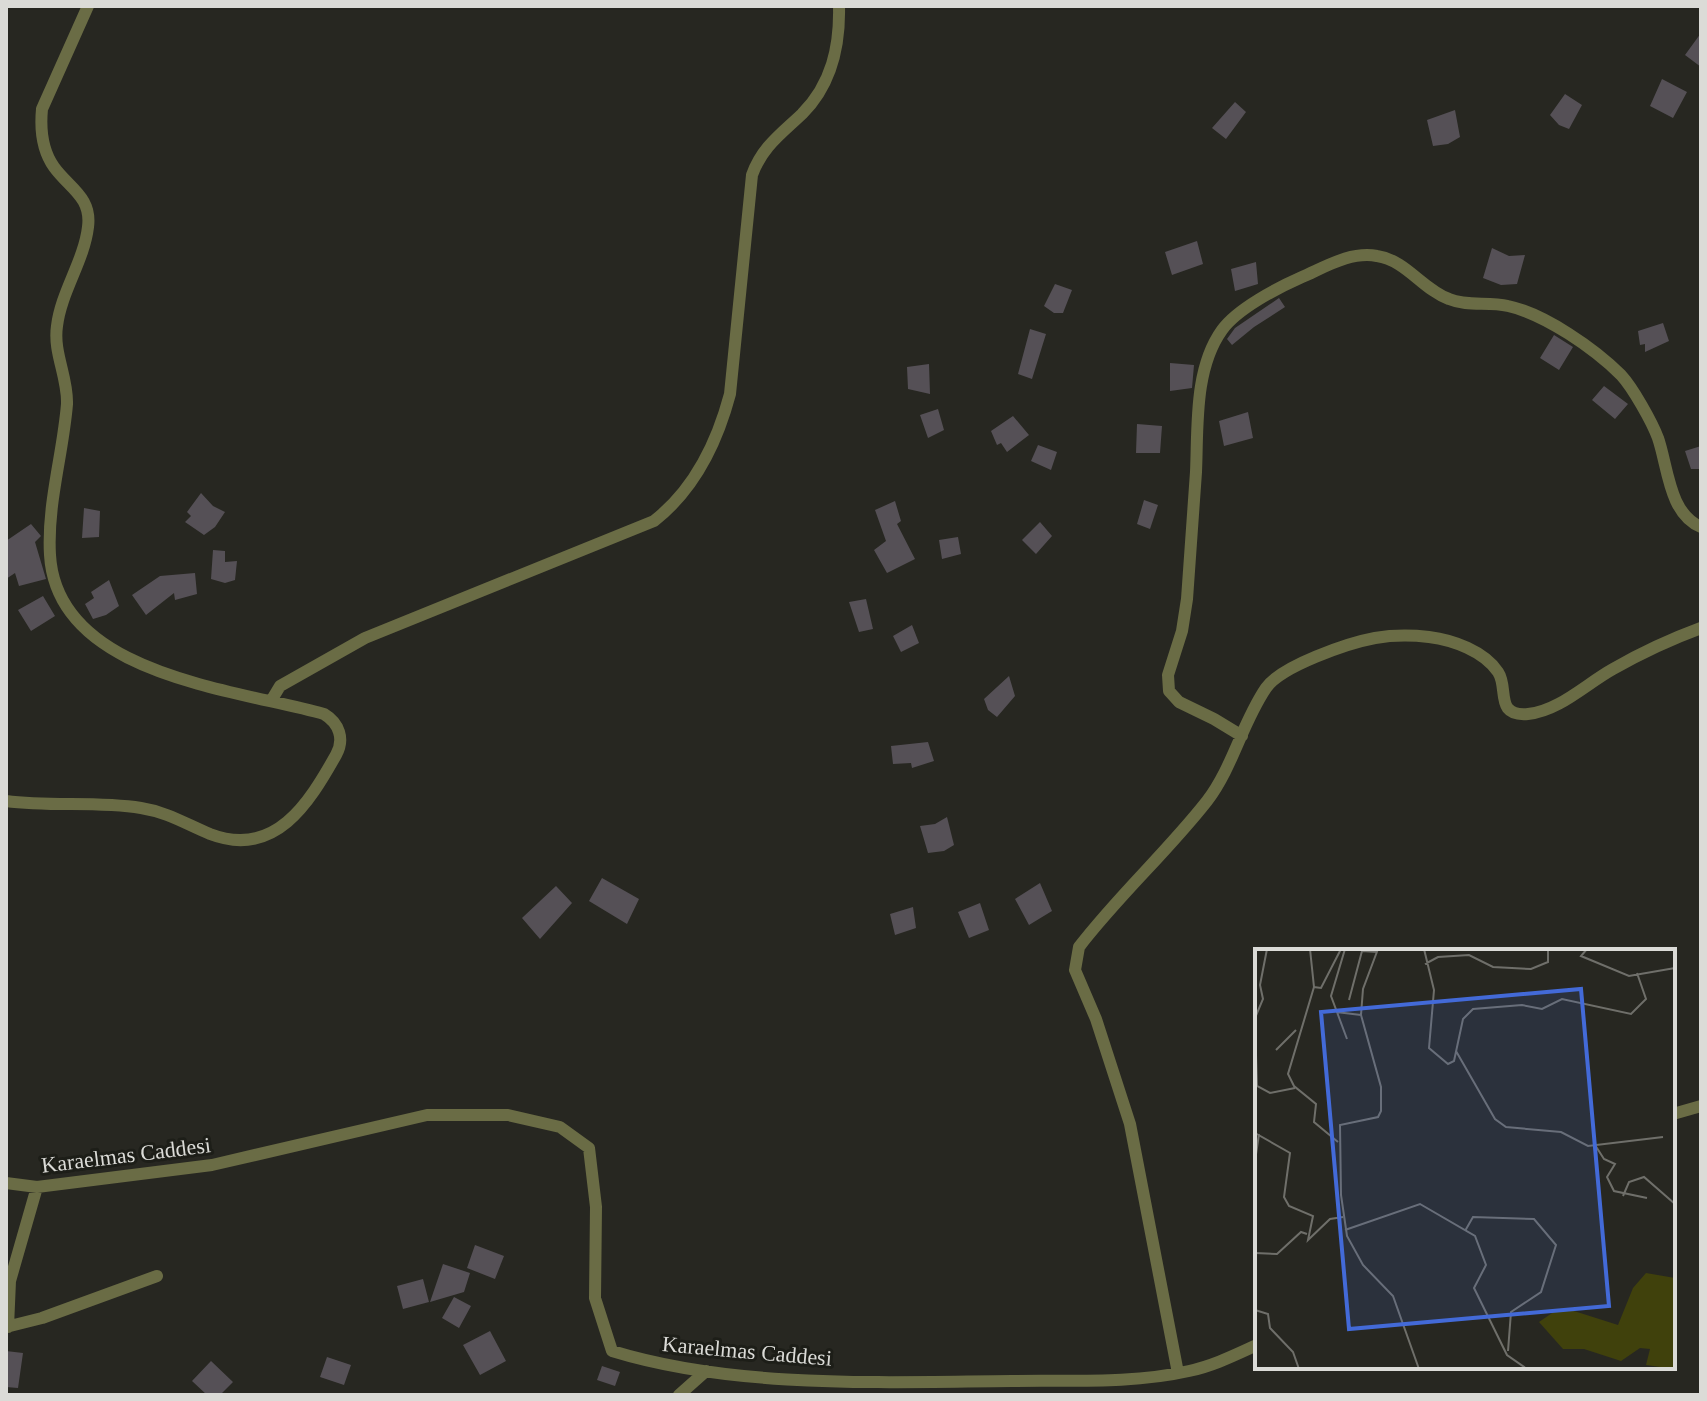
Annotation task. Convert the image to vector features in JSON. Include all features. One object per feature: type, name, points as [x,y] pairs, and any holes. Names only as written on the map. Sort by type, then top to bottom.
[{"type":"street","points":[[6,801],[140,808],[166,813],[221,837],[244,839],[268,834],[300,812],[338,752],[341,740],[335,722],[324,714],[207,686],[103,644],[73,617],[53,574],[50,543],[52,511],[67,404],[57,350],[57,326],[86,239],[89,219],[84,199],[50,160],[42,140],[41,119],[42,109],[88,6]]},
{"type":"street","points":[[271,701],[280,686],[365,638],[654,521],[687,489],[701,468],[730,394],[752,175],[766,148],[811,103],[827,80],[837,52],[839,6]]},
{"type":"street","points":[[1242,736],[1179,702],[1167,686],[1187,599],[1201,391],[1213,345],[1227,323],[1295,280],[1346,258],[1377,256],[1400,265],[1448,299],[1508,306],[1546,322],[1599,355],[1624,378],[1656,434],[1678,507],[1687,519],[1701,527]]},
{"type":"street","points":[[1178,1373],[1130,1124],[1096,1019],[1076,977],[1074,963],[1084,940],[1208,799],[1229,765],[1264,691],[1278,676],[1297,666],[1361,641],[1386,637],[1415,636],[1462,645],[1499,673],[1507,707],[1512,712],[1526,714],[1546,711],[1634,657],[1701,628]]},
{"type":"street","points":[[1675,1113],[1701,1106]]},
{"type":"street","name":"Karaelmas Caddesi","points":[[6,1183],[37,1187],[212,1165],[427,1115],[508,1115],[560,1127],[589,1148],[596,1207],[595,1298],[612,1351],[655,1364],[798,1379],[1109,1379],[1178,1373],[1211,1365],[1255,1346]]},
{"type":"street","points":[[37,1187],[10,1281],[7,1327],[42,1318],[157,1276]]},
{"type":"street","points":[[679,1395],[706,1371]]},
{"type":"street","points":[[1107,1395],[1109,1379]]},
{"type":"building","points":[[1701,33],[1701,67],[1685,55]]},
{"type":"building","points":[[1662,79],[1687,92],[1673,118],[1650,106]]},
{"type":"building","points":[[1565,94],[1582,105],[1569,129],[1559,125],[1550,115]]},
{"type":"building","points":[[1235,102],[1246,112],[1226,139],[1212,128]]},
{"type":"building","points":[[1455,110],[1460,137],[1448,144],[1433,146],[1427,120]]},
{"type":"building","points":[[1197,241],[1203,264],[1172,275],[1165,252]]},
{"type":"building","points":[[1492,248],[1509,256],[1525,255],[1517,284],[1501,285],[1483,278]]},
{"type":"building","points":[[1256,262],[1258,284],[1235,291],[1231,269]]},
{"type":"building","points":[[1055,284],[1072,290],[1063,313],[1054,313],[1044,306]]},
{"type":"building","points":[[1279,298],[1285,307],[1232,345],[1227,339],[1235,328]]},
{"type":"building","points":[[1663,323],[1669,341],[1645,352],[1645,344],[1640,345],[1638,331]]},
{"type":"building","points":[[1030,329],[1046,334],[1032,379],[1018,374]]},
{"type":"building","points":[[1554,335],[1573,347],[1559,370],[1540,358]]},
{"type":"building","points":[[1170,363],[1194,365],[1192,388],[1170,391]]},
{"type":"building","points":[[929,364],[930,394],[908,389],[907,367]]},
{"type":"building","points":[[1604,386],[1628,404],[1615,419],[1592,400]]},
{"type":"building","points":[[938,409],[944,430],[928,438],[920,415]]},
{"type":"building","points":[[1248,412],[1253,438],[1224,446],[1219,421]]},
{"type":"building","points":[[1013,416],[1029,435],[1007,452],[1001,443],[997,445],[991,431]]},
{"type":"building","points":[[1137,424],[1162,426],[1160,453],[1136,453]]},
{"type":"building","points":[[1038,445],[1057,452],[1051,470],[1031,461]]},
{"type":"building","points":[[1701,446],[1701,469],[1691,469],[1685,451]]},
{"type":"building","points":[[201,493],[213,506],[225,512],[215,527],[204,535],[185,522],[191,516],[187,512]]},
{"type":"building","points":[[1144,500],[1158,505],[1150,529],[1137,524]]},
{"type":"building","points":[[895,501],[901,521],[897,524],[915,559],[887,573],[874,550],[886,541],[875,510]]},
{"type":"building","points":[[84,508],[100,511],[99,537],[82,538]]},
{"type":"building","points":[[1040,522],[1052,536],[1036,554],[1022,540]]},
{"type":"building","points":[[31,524],[41,536],[35,542],[46,579],[19,586],[15,573],[6,579],[6,541]]},
{"type":"building","points":[[958,537],[961,554],[942,559],[939,540]]},
{"type":"building","points":[[213,550],[225,551],[225,562],[237,561],[235,580],[225,583],[211,579]]},
{"type":"building","points":[[195,573],[197,594],[175,600],[174,593],[146,615],[132,595],[160,576]]},
{"type":"building","points":[[109,580],[119,606],[93,619],[85,604],[94,598],[91,592]]},
{"type":"building","points":[[43,596],[55,616],[31,631],[18,610]]},
{"type":"building","points":[[866,599],[873,629],[859,632],[849,602]]},
{"type":"building","points":[[912,625],[919,643],[901,652],[893,636]]},
{"type":"building","points":[[1009,676],[1015,696],[997,717],[988,710],[984,699]]},
{"type":"building","points":[[928,742],[934,761],[912,768],[911,763],[893,764],[891,746]]},
{"type":"building","points":[[947,817],[954,845],[944,851],[928,853],[920,826],[935,824]]},
{"type":"building","points":[[602,878],[639,899],[627,924],[589,901]]},
{"type":"building","points":[[1040,883],[1052,911],[1029,925],[1015,899]]},
{"type":"building","points":[[556,886],[572,903],[540,939],[522,918]]},
{"type":"building","points":[[980,903],[989,930],[969,938],[958,912]]},
{"type":"building","points":[[913,907],[916,928],[895,935],[890,914]]},
{"type":"building","points":[[475,1245],[504,1256],[495,1279],[467,1268]]},
{"type":"building","points":[[443,1264],[470,1273],[464,1292],[430,1302]]},
{"type":"building","points":[[423,1279],[429,1302],[403,1309],[397,1286]]},
{"type":"building","points":[[454,1297],[471,1306],[459,1328],[442,1318]]},
{"type":"building","points":[[490,1331],[506,1361],[480,1375],[463,1345]]},
{"type":"building","points":[[6,1351],[23,1353],[18,1388],[6,1387]]},
{"type":"building","points":[[327,1357],[351,1365],[344,1385],[320,1377]]},
{"type":"building","points":[[211,1361],[233,1382],[220,1395],[207,1395],[192,1381]]},
{"type":"building","points":[[602,1366],[620,1372],[615,1386],[597,1380]]}]
